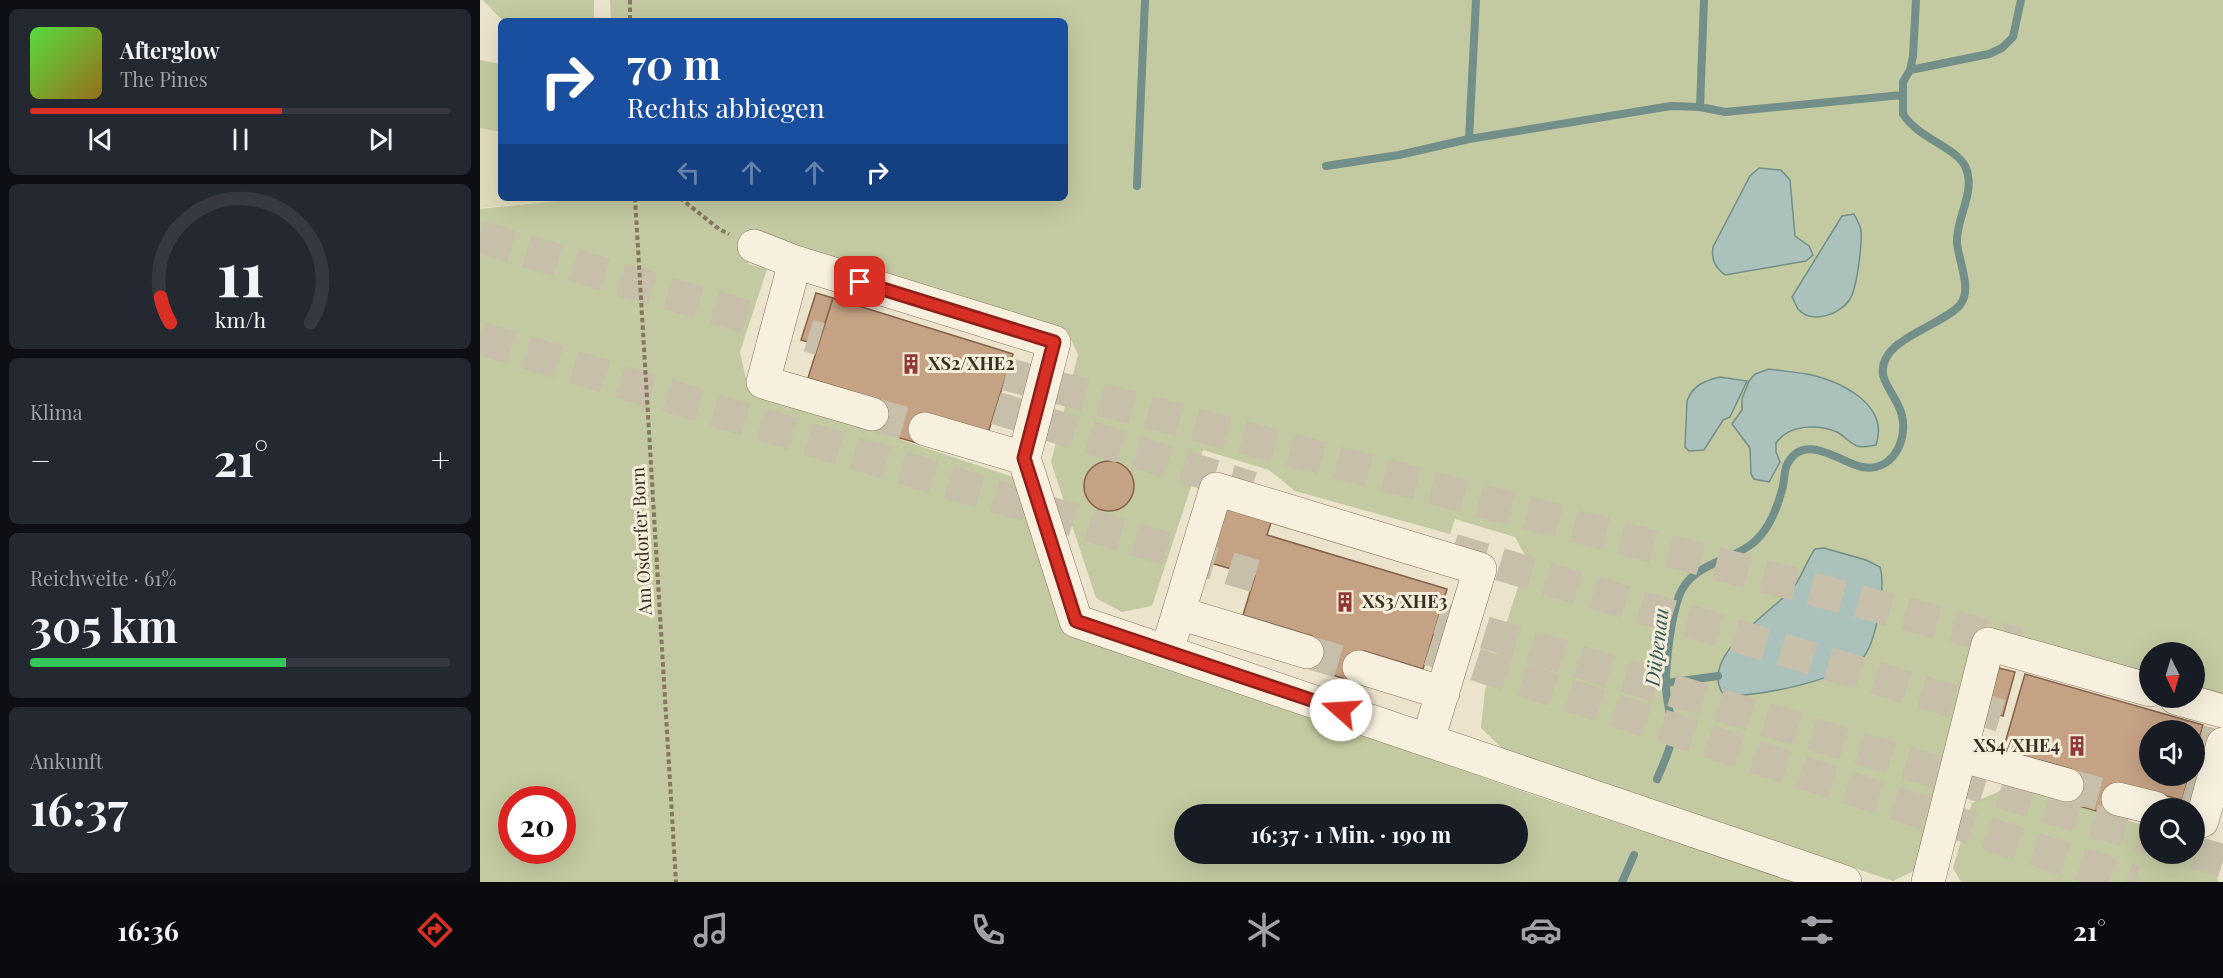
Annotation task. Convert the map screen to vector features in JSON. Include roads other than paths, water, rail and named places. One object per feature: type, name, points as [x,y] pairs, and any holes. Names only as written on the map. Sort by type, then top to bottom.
[{"type":"lane","points":[[754,246],[795,262],[1054,342],[1024,458],[1076,621],[1845,882]]},
{"type":"lane","points":[[795,262],[763,382],[872,414]]},
{"type":"lane","points":[[925,429],[1024,458]]},
{"type":"lane","points":[[1167,651],[1216,489],[1480,569],[1428,740]]},
{"type":"lane","points":[[1179,614],[1307,652]]},
{"type":"lane","points":[[1928,882],[1988,644],[2139,687]]},
{"type":"lane","points":[[1359,668],[1443,693]]},
{"type":"lane","points":[[2205,706],[2223,711]]},
{"type":"lane","points":[[2206,826],[2223,744]]},
{"type":"lane","points":[[1960,755],[2067,785]]},
{"type":"lane","points":[[2118,798],[2139,804]]},
{"type":"water","points":[[1759,168],[1781,170],[1790,180],[1795,236],[1809,246],[1813,255],[1806,261],[1725,275],[1714,263],[1713,247],[1750,176]]},
{"type":"water","points":[[1854,214],[1860,227],[1861,237],[1857,276],[1850,299],[1840,309],[1826,316],[1804,314],[1798,309],[1792,297],[1842,216]]},
{"type":"water","points":[[1769,369],[1820,377],[1834,382],[1859,397],[1869,406],[1876,418],[1878,430],[1876,445],[1857,446],[1829,429],[1804,427],[1796,429],[1788,432],[1776,443],[1776,452],[1780,462],[1769,482],[1754,479],[1751,474],[1750,448],[1732,424],[1742,410],[1742,399],[1749,381],[1755,374]]},
{"type":"water","points":[[1720,377],[1747,381],[1730,417],[1723,420],[1704,450],[1689,451],[1685,447],[1687,401],[1692,391],[1700,384]]},
{"type":"water","points":[[1824,548],[1866,560],[1880,567],[1881,601],[1875,629],[1866,653],[1861,660],[1850,667],[1816,681],[1753,694],[1723,694],[1718,680],[1720,665],[1729,650],[1755,622],[1792,589],[1815,549]]},
{"type":"waterway","points":[[1137,186],[1145,0]]},
{"type":"waterway","points":[[1469,139],[1476,0]]},
{"type":"waterway","points":[[1700,107],[1704,0]]},
{"type":"waterway","name":"Düpenau","points":[[1657,779],[1672,736],[1666,689],[1669,639],[1679,596],[1686,584],[1694,575],[1740,551],[1761,535],[1776,508],[1783,487],[1786,467],[1793,456],[1802,450],[1822,451],[1853,464],[1873,468],[1882,465],[1896,453],[1902,435],[1902,416],[1883,375],[1884,363],[1890,352],[1900,343],[1950,313],[1960,305],[1964,298],[1965,283],[1957,242],[1969,185],[1968,175],[1960,159],[1918,130],[1903,114],[1903,82],[1910,70],[1913,56],[1916,0]]},
{"type":"waterway","name":"Düpenau","points":[[1910,70],[1989,54],[2002,48],[2013,37],[2021,0]]},
{"type":"waterway","points":[[1326,166],[1399,155],[1469,139],[1671,106],[1700,107],[1725,112],[1902,95]]},
{"type":"waterway","points":[[1666,683],[1718,676]]},
{"type":"waterway","name":"Düpenau","points":[[1622,882],[1634,855]]},
{"type":"tunnel","points":[[480,237],[820,339]]},
{"type":"tunnel","points":[[480,338],[1255,576]]},
{"type":"tunnel","points":[[1006,374],[2019,644]]},
{"type":"tunnel","points":[[996,408],[1252,488]]},
{"type":"tunnel","points":[[872,414],[925,429]]},
{"type":"tunnel","points":[[1453,550],[2012,719]]},
{"type":"tunnel","points":[[1438,618],[2139,835]]},
{"type":"tunnel","points":[[1429,649],[2135,882]]},
{"type":"tunnel","points":[[1307,652],[1359,667]]},
{"type":"tunnel","points":[[2205,743],[2223,748]]},
{"type":"tunnel","points":[[2067,785],[2118,799]]},
{"type":"tunnel","points":[[2185,789],[2223,801]]},
{"type":"tunnel","points":[[2205,855],[2223,861]]},
{"type":"place","name":"XS2/XHE2","points":[[911,364]]},
{"type":"place","name":"XS3/XHE3","points":[[1345,602]]},
{"type":"place","name":"XS4/XHE4","points":[[2077,746]]}]
